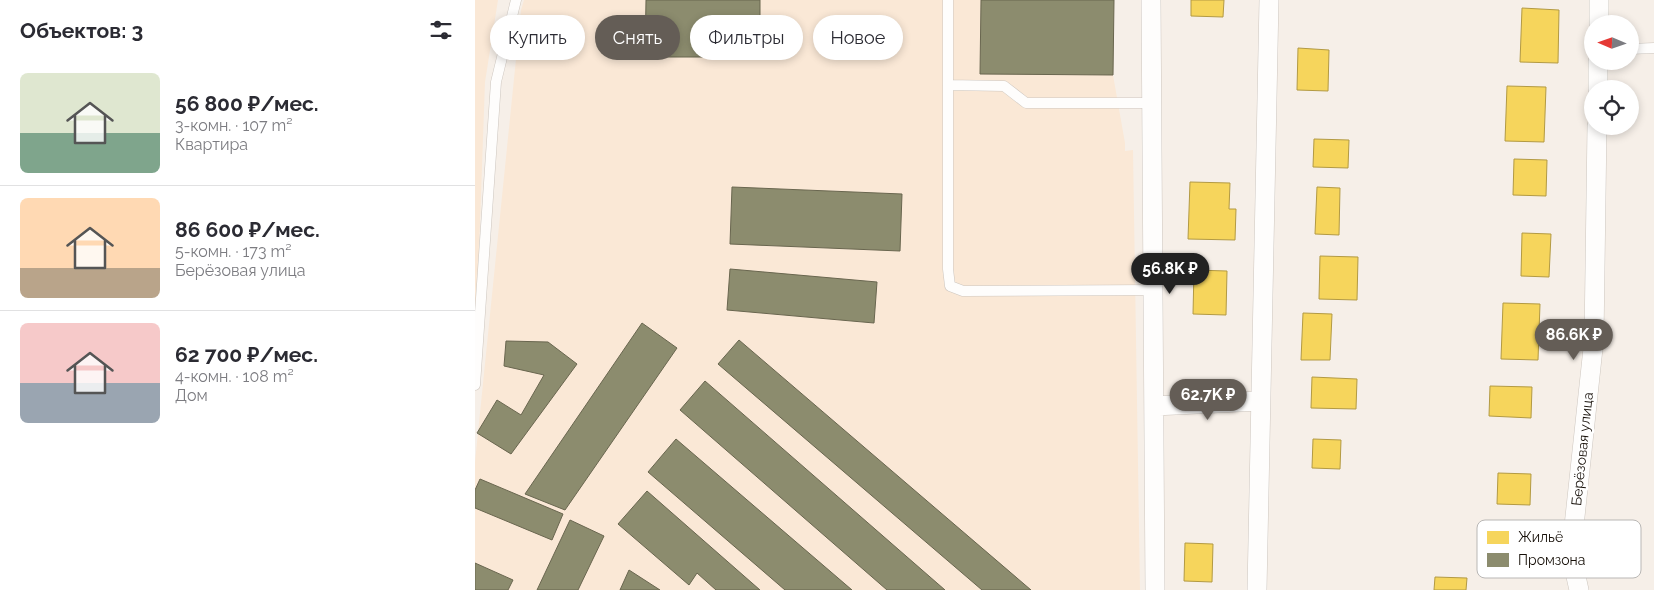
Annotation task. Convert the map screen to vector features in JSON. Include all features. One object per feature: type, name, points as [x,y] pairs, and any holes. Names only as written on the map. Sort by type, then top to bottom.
[{"type":"street","points":[[1151,0],[1155,590]]},
{"type":"street","points":[[1257,590],[1269,0]]},
{"type":"street","points":[[1599,0],[1599,15]]},
{"type":"street","name":"Берёзовая улица","points":[[1575,520],[1594,339],[1597,135]]},
{"type":"street","points":[[1154,406],[1260,401]]},
{"type":"lane","points":[[475,385],[496,82],[517,0]]},
{"type":"lane","points":[[948,0],[948,269],[950,286],[963,291],[1153,290]]},
{"type":"lane","points":[[1639,49],[1654,48]]},
{"type":"lane","points":[[948,85],[1004,86],[1026,102],[1152,103]]},
{"type":"shaded area","points":[[475,0],[498,0],[496,15],[490,15],[490,50],[485,82],[475,364]]},
{"type":"shaded area","points":[[524,0],[1114,0],[1113,75],[1125,151],[1133,150],[1140,590],[475,590],[475,462],[516,60],[585,60],[585,15],[520,15]]},
{"type":"building: Жильё","points":[[1191,0],[1224,0],[1223,17],[1191,16]]},
{"type":"building: Жильё","points":[[1522,8],[1559,10],[1558,63],[1520,62]]},
{"type":"building: Жильё","points":[[1298,48],[1329,50],[1328,91],[1297,90]]},
{"type":"building: Жильё","points":[[1507,86],[1546,87],[1544,142],[1505,141]]},
{"type":"building: Жильё","points":[[1314,139],[1349,140],[1348,168],[1313,167]]},
{"type":"building: Жильё","points":[[1514,159],[1547,160],[1546,196],[1513,195]]},
{"type":"building: Жильё","points":[[1190,182],[1230,183],[1229,209],[1236,209],[1235,240],[1188,239]]},
{"type":"building: Жильё","points":[[1317,187],[1340,188],[1339,235],[1315,234]]},
{"type":"building: Жильё","points":[[1522,233],[1551,234],[1549,277],[1521,276]]},
{"type":"building: Жильё","points":[[1320,256],[1358,257],[1357,300],[1319,299]]},
{"type":"building: Жильё","points":[[1194,270],[1227,271],[1226,315],[1193,314]]},
{"type":"building: Жильё","points":[[1503,303],[1540,304],[1538,360],[1501,359]]},
{"type":"building: Жильё","points":[[1303,313],[1332,314],[1330,360],[1301,360]]},
{"type":"building: Жильё","points":[[1312,377],[1357,379],[1356,409],[1311,408]]},
{"type":"building: Жильё","points":[[1490,386],[1532,387],[1531,418],[1489,416]]},
{"type":"building: Жильё","points":[[1313,439],[1341,440],[1340,469],[1312,468]]},
{"type":"building: Жильё","points":[[1498,473],[1531,474],[1530,505],[1497,504]]},
{"type":"building: Жильё","points":[[1185,543],[1213,544],[1212,582],[1184,581]]},
{"type":"building: Жильё","points":[[1435,577],[1467,578],[1466,590],[1434,590]]},
{"type":"building: Промзона","points":[[646,0],[760,0],[760,15],[690,15],[690,57],[680,57],[680,15],[646,15]]},
{"type":"building: Промзона","points":[[981,0],[1114,0],[1113,75],[980,74]]},
{"type":"building: Промзона","points":[[732,187],[902,194],[900,251],[730,244]]},
{"type":"building: Промзона","points":[[730,269],[877,282],[874,323],[727,310]]},
{"type":"building: Промзона","points":[[642,323],[677,348],[565,510],[525,494]]},
{"type":"building: Промзона","points":[[739,340],[1031,590],[982,590],[718,364]]},
{"type":"building: Промзона","points":[[506,341],[548,342],[577,364],[511,454],[477,433],[497,400],[521,415],[544,375],[504,366]]},
{"type":"building: Промзона","points":[[705,381],[945,590],[887,590],[680,410]]},
{"type":"building: Промзона","points":[[676,439],[852,590],[785,590],[648,472]]},
{"type":"building: Промзона","points":[[480,479],[563,514],[552,540],[475,508],[475,490]]},
{"type":"building: Промзона","points":[[647,491],[760,590],[716,590],[697,573],[689,585],[618,524]]},
{"type":"building: Промзона","points":[[570,520],[604,536],[578,590],[537,590]]},
{"type":"building: Промзона","points":[[475,563],[513,580],[508,590],[475,590]]},
{"type":"building: Промзона","points":[[629,570],[660,590],[620,590]]}]
